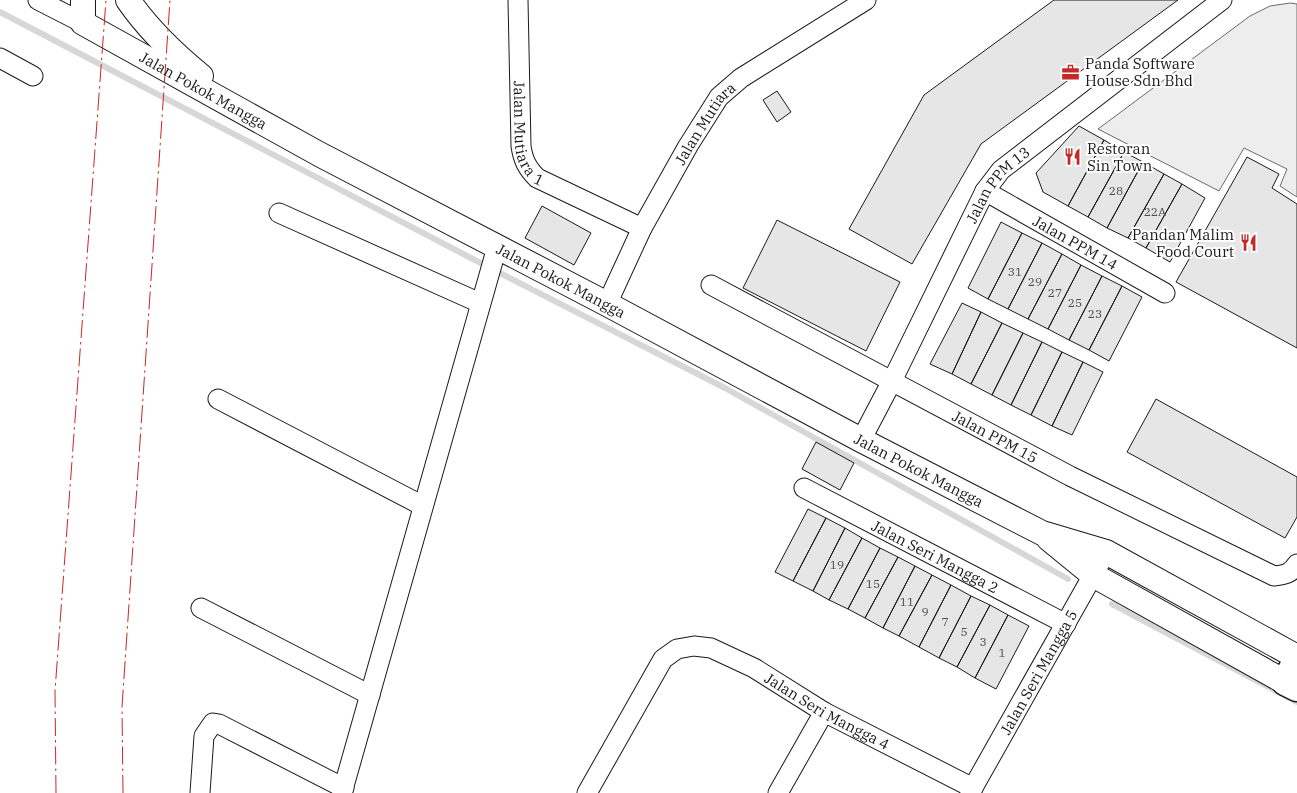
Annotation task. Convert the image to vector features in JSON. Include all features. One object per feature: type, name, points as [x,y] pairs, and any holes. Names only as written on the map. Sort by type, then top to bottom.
[{"type":"main road","points":[[1291,685],[1297,658]]},
{"type":"street","name":"Jalan Pokok Mangga","points":[[38,0],[319,154],[493,262],[606,304],[861,440],[1042,533],[1106,552],[1297,658]]},
{"type":"street","points":[[83,0],[83,23]]},
{"type":"street","points":[[128,0],[176,55],[249,114]]},
{"type":"street","name":"Jalan Mutiara 1","points":[[518,0],[521,146],[524,160],[529,170],[537,178],[642,228]]},
{"type":"street","name":"Jalan Mutiara","points":[[606,304],[642,228],[688,146],[719,97],[741,78],[866,0]]},
{"type":"street","name":"Jalan PPM 13","points":[[861,440],[985,191],[1001,170],[1222,0]]},
{"type":"street","points":[[0,58],[33,76]]},
{"type":"street","name":"Jalan PPM 14","points":[[985,191],[1165,293]]},
{"type":"street","points":[[279,213],[480,303]]},
{"type":"street","points":[[200,793],[204,736],[213,723],[220,724],[343,790],[493,262]]},
{"type":"street","name":"Jalan PPM 15","points":[[711,284],[1070,476],[1274,576],[1291,570]]},
{"type":"street","points":[[218,399],[423,506]]},
{"type":"street","name":"Jalan Seri Mangga 2","points":[[804,488],[1066,624]]},
{"type":"street","name":"Jalan Pokok Mangga","points":[[1042,533],[1093,575],[1291,685]]},
{"type":"street","name":"Jalan Seri Mangga 5","points":[[972,791],[1106,552]]},
{"type":"street","points":[[201,608],[370,695]]},
{"type":"street","name":"Jalan Seri Mangga 4","points":[[587,793],[663,659],[677,650],[694,646],[712,648],[754,668],[824,712],[972,791]]},
{"type":"street","points":[[778,793],[824,712]]},
{"type":"shaded area","points":[[1290,3],[1297,4],[1297,197],[1280,186],[1287,169],[1244,148],[1219,191],[1098,129],[1250,16],[1270,6]]},
{"type":"building","points":[[1054,0],[1178,0],[981,144],[912,264],[849,229],[924,95]]},
{"type":"building","points":[[777,91],[791,112],[777,122],[763,100]]},
{"type":"building","name":"Restoran Sin Town","points":[[1079,126],[1104,140],[1068,206],[1043,192],[1036,173]]},
{"type":"building","points":[[1104,140],[1124,152],[1088,217],[1068,206]]},
{"type":"building","points":[[1124,152],[1143,162],[1107,228],[1088,217]]},
{"type":"building","name":"Pandan Malim Food Court","points":[[1247,157],[1279,174],[1272,188],[1297,204],[1297,348],[1176,282]]},
{"type":"building","points":[[1143,162],[1164,174],[1128,238],[1107,228]]},
{"type":"building","points":[[1164,174],[1182,184],[1146,248],[1128,238]]},
{"type":"building","points":[[1182,184],[1205,198],[1170,262],[1146,248]]},
{"type":"building","points":[[542,206],[591,233],[574,265],[525,238]]},
{"type":"building","points":[[777,220],[900,282],[866,351],[743,288]]},
{"type":"building","points":[[1001,222],[1022,233],[988,299],[968,288]]},
{"type":"building","points":[[1022,233],[1042,243],[1008,309],[988,299]]},
{"type":"building","points":[[1042,243],[1062,254],[1028,319],[1008,309]]},
{"type":"building","points":[[1062,254],[1081,265],[1048,329],[1028,319]]},
{"type":"building","points":[[1081,265],[1102,276],[1069,340],[1048,329]]},
{"type":"building","points":[[1102,276],[1122,286],[1089,350],[1069,340]]},
{"type":"building","points":[[1122,286],[1142,297],[1109,361],[1089,350]]},
{"type":"building","points":[[962,303],[981,312],[952,374],[930,364]]},
{"type":"building","points":[[981,312],[1002,323],[971,384],[952,374]]},
{"type":"building","points":[[1002,323],[1023,333],[992,395],[971,384]]},
{"type":"building","points":[[1023,333],[1042,342],[1011,405],[992,395]]},
{"type":"building","points":[[1042,342],[1062,352],[1031,415],[1011,405]]},
{"type":"building","points":[[1062,352],[1083,362],[1052,426],[1031,415]]},
{"type":"building","points":[[1083,362],[1103,372],[1072,435],[1052,426]]},
{"type":"building","points":[[1156,399],[1297,477],[1297,517],[1285,538],[1127,452]]},
{"type":"building","points":[[816,442],[854,463],[840,490],[802,469]]},
{"type":"building","points":[[808,509],[826,518],[793,581],[775,572]]},
{"type":"building","points":[[826,518],[845,528],[813,591],[793,581]]},
{"type":"building","points":[[845,528],[862,538],[829,600],[813,591]]},
{"type":"building","points":[[862,538],[880,548],[848,609],[829,600]]},
{"type":"building","points":[[880,548],[898,557],[865,618],[848,609]]},
{"type":"building","points":[[898,557],[915,566],[883,628],[865,618]]},
{"type":"building","points":[[915,566],[932,575],[899,636],[883,628]]},
{"type":"building","points":[[932,575],[951,585],[919,647],[899,636]]},
{"type":"building","points":[[951,585],[971,596],[939,658],[919,647]]},
{"type":"building","points":[[971,596],[990,605],[957,667],[939,658]]},
{"type":"building","points":[[990,605],[1008,615],[975,678],[957,667]]},
{"type":"building","points":[[1008,615],[1029,626],[996,689],[975,678]]},
{"type":"waterway","points":[[0,12],[492,269],[725,388],[1068,579]]},
{"type":"waterway","points":[[1112,604],[1297,702]]},
{"type":"power","points":[[56,793],[55,691],[106,0]]},
{"type":"power","points":[[123,793],[122,707],[170,0]]},
{"type":"place","name":"Panda Software House Sdn Bhd","points":[[1071,72]]},
{"type":"place","name":"Restoran Sin Town","points":[[1073,157]]},
{"type":"place","name":"Pandan Malim Food Court","points":[[1248,243]]}]
